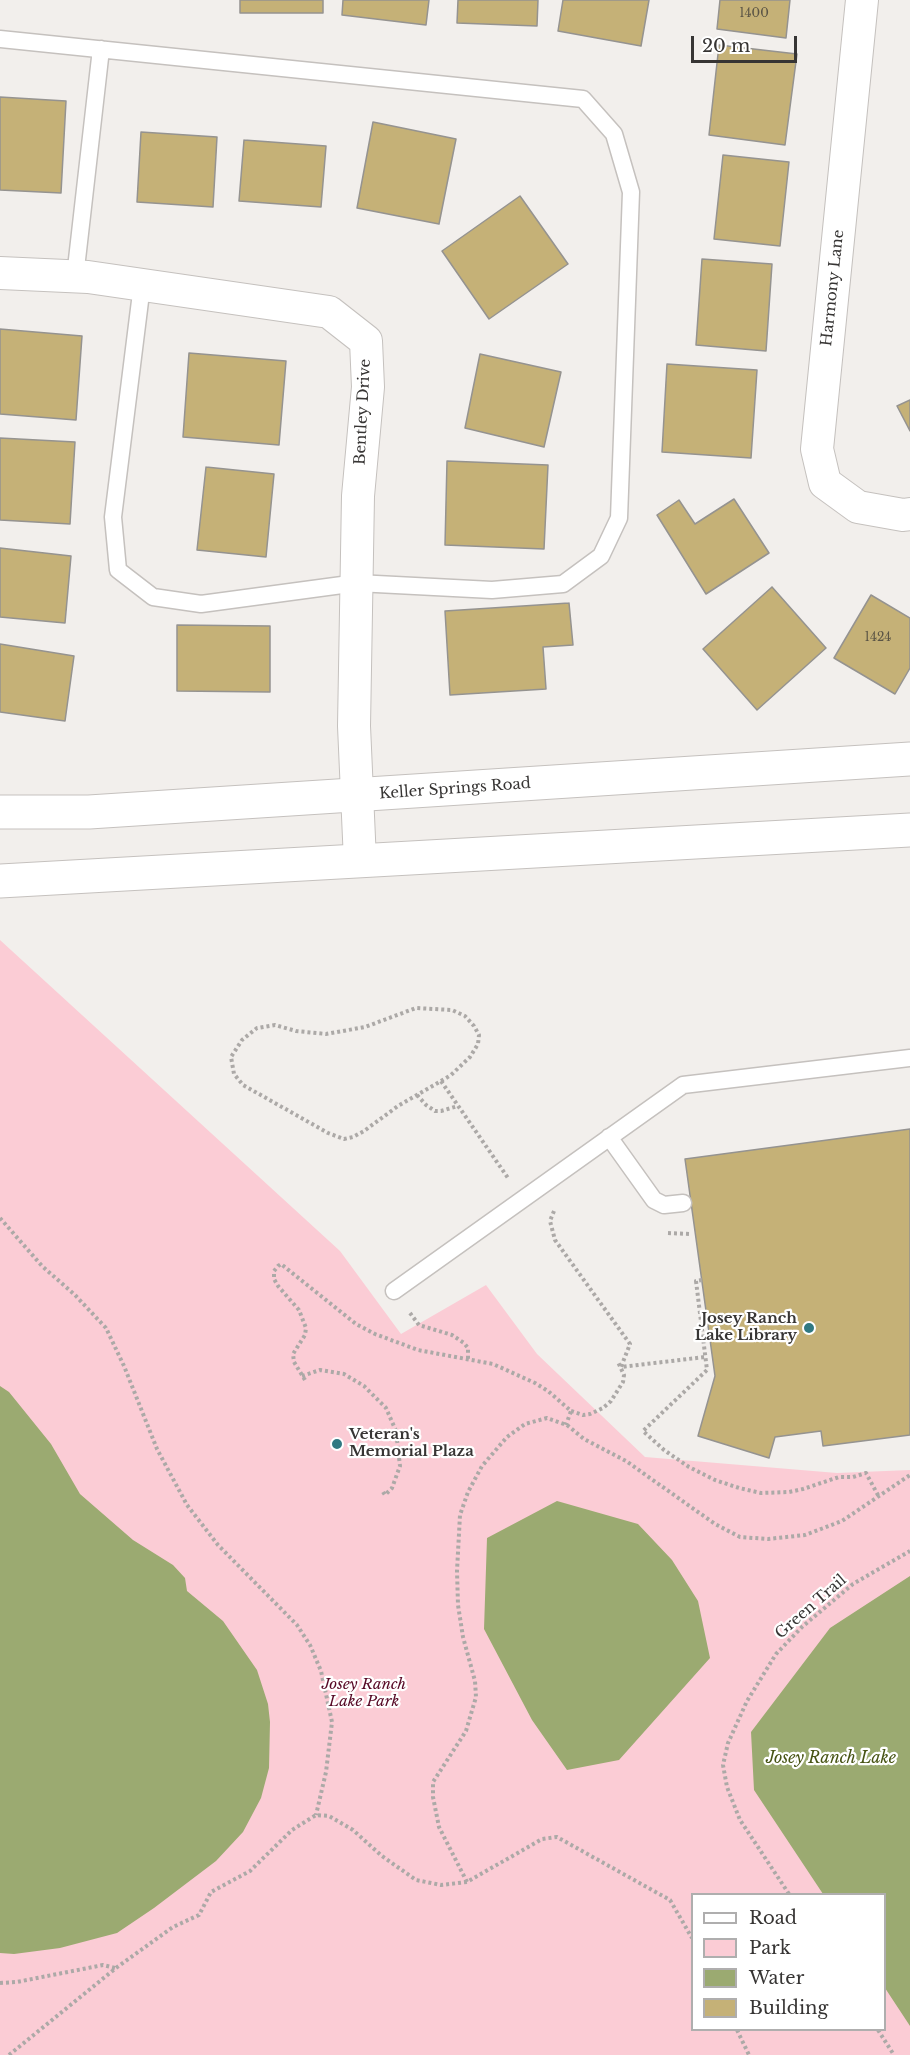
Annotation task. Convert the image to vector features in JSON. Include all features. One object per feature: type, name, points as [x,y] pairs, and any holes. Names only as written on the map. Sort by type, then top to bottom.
[{"type":"main road","name":"Keller Springs Road","points":[[0,812],[89,812],[910,759]]},
{"type":"main road","points":[[0,881],[910,830]]},
{"type":"street","name":"Harmony Lane","points":[[862,0],[817,449],[825,483],[858,507],[903,515],[910,514]]},
{"type":"street","name":"Bentley Drive","points":[[0,273],[75,277],[329,312],[366,341],[368,387],[358,496],[354,726],[360,861]]},
{"type":"lane","points":[[0,39],[582,99],[614,134],[631,192],[619,518],[601,556],[563,584],[492,590],[357,583],[201,604],[153,597],[118,570],[113,517],[142,285]]},
{"type":"lane","points":[[75,277],[100,49]]},
{"type":"lane","points":[[394,1291],[683,1085],[910,1058]]},
{"type":"lane","points":[[609,1137],[654,1200],[664,1205],[683,1203]]},
{"type":"path","points":[[416,1008],[452,1010],[465,1016],[474,1026],[479,1035],[478,1044],[470,1057],[452,1075],[441,1081],[398,1106],[354,1137],[344,1139],[328,1133],[243,1085],[234,1074],[231,1057],[242,1040],[257,1028],[275,1025],[296,1031],[326,1034],[365,1027],[416,1008]]},
{"type":"path","points":[[441,1081],[495,1159]]},
{"type":"path","points":[[417,1095],[435,1111],[458,1106]]},
{"type":"path","points":[[557,1206],[550,1221],[555,1239],[630,1344],[619,1364]]},
{"type":"path","points":[[0,1218],[42,1266],[75,1295],[106,1328],[124,1366],[157,1449],[188,1505],[218,1545],[297,1625],[310,1645],[321,1671],[332,1722],[326,1772],[316,1815]]},
{"type":"path","points":[[659,1231],[668,1234],[690,1234]]},
{"type":"path","points":[[383,1492],[385,1495],[392,1488],[400,1466],[399,1443],[386,1408],[364,1386],[344,1374],[320,1370],[303,1378],[294,1362],[293,1354],[305,1335],[306,1328],[299,1310],[274,1279],[274,1271],[281,1264],[356,1324],[375,1334],[418,1350],[493,1364],[527,1379],[548,1391],[571,1411],[584,1415],[607,1405],[621,1388],[624,1375],[619,1364]]},
{"type":"path","points":[[702,1280],[696,1281],[707,1370],[643,1431],[688,1467],[715,1480],[761,1493],[803,1490],[839,1477],[866,1473],[879,1497]]},
{"type":"path","points":[[394,1291],[419,1325],[452,1335],[464,1343],[468,1348],[468,1359]]},
{"type":"path","points":[[619,1364],[705,1357]]},
{"type":"path","points":[[566,1425],[571,1411]]},
{"type":"path","points":[[467,1882],[439,1827],[433,1797],[433,1782],[466,1731],[476,1697],[475,1681],[463,1637],[458,1605],[460,1515],[468,1491],[482,1466],[507,1437],[525,1424],[547,1418],[566,1425],[584,1439],[626,1461],[715,1524],[740,1537],[768,1539],[805,1535],[842,1521],[910,1475]]},
{"type":"path","name":"Green Trail","points":[[788,1893],[740,1820],[727,1786],[723,1765],[728,1743],[747,1701],[776,1654],[853,1584],[910,1551]]},
{"type":"path","points":[[9,2055],[116,1968],[173,1927],[199,1915],[211,1892],[250,1871],[292,1830],[316,1815],[329,1816],[353,1830],[382,1856],[416,1880],[441,1886],[467,1882],[542,1839],[557,1837],[670,1900],[691,1935]]},
{"type":"path","points":[[0,1983],[17,1982],[104,1965],[116,1968]]},
{"type":"path","points":[[737,2031],[749,2055]]},
{"type":"path","points":[[879,2031],[894,2055]]},
{"type":"green space","name":"Josey Ranch Lake Park","points":[[0,940],[340,1251],[401,1334],[486,1285],[537,1354],[645,1457],[837,1473],[910,1470],[910,2055],[0,2055]]},
{"type":"water","points":[[0,1386],[9,1392],[51,1444],[80,1494],[133,1540],[173,1565],[185,1578],[187,1591],[223,1621],[257,1670],[268,1704],[270,1722],[269,1768],[261,1798],[243,1832],[216,1861],[117,1933],[60,1948],[14,1954],[0,1953]]},
{"type":"water","points":[[557,1501],[638,1524],[672,1560],[698,1601],[710,1658],[619,1760],[567,1770],[532,1720],[484,1629],[487,1538]]},
{"type":"water","name":"Josey Ranch Lake","points":[[910,1576],[910,2026],[886,1990],[886,1893],[822,1893],[754,1790],[751,1732],[830,1628]]},
{"type":"building","points":[[240,0],[323,0],[323,13],[240,13]]},
{"type":"building","points":[[343,0],[429,0],[426,25],[342,15]]},
{"type":"building","points":[[458,0],[538,0],[537,26],[457,23]]},
{"type":"building","points":[[563,0],[649,0],[641,46],[558,31]]},
{"type":"building","points":[[720,0],[790,0],[786,38],[717,29]]},
{"type":"building","points":[[719,45],[797,54],[785,145],[709,135]]},
{"type":"building","points":[[0,97],[66,101],[61,193],[0,190]]},
{"type":"building","points":[[373,122],[456,139],[439,224],[357,208]]},
{"type":"building","points":[[141,132],[217,137],[213,207],[137,202]]},
{"type":"building","points":[[244,140],[326,146],[321,207],[239,201]]},
{"type":"building","points":[[723,155],[789,162],[780,246],[714,239]]},
{"type":"building","points":[[520,196],[568,264],[489,319],[442,251]]},
{"type":"building","points":[[702,259],[772,264],[766,351],[696,345]]},
{"type":"building","points":[[0,329],[82,336],[76,420],[0,414]]},
{"type":"building","points":[[189,353],[286,361],[279,445],[183,437]]},
{"type":"building","points":[[480,354],[561,372],[544,447],[465,428]]},
{"type":"building","points":[[667,364],[757,370],[751,458],[662,452]]},
{"type":"building","points":[[910,400],[910,431],[897,406]]},
{"type":"building","points":[[0,438],[75,442],[70,524],[0,520]]},
{"type":"building","points":[[447,461],[548,465],[544,549],[445,545]]},
{"type":"building","points":[[206,467],[274,474],[266,557],[197,550]]},
{"type":"building","points":[[734,499],[769,553],[706,594],[657,515],[679,500],[695,524]]},
{"type":"building","points":[[0,548],[71,556],[65,623],[0,617]]},
{"type":"building","points":[[772,587],[826,648],[757,710],[703,649]]},
{"type":"building","points":[[871,595],[910,618],[910,668],[895,694],[834,658]]},
{"type":"building","points":[[569,603],[573,645],[543,647],[546,689],[450,695],[445,611]]},
{"type":"building","points":[[177,625],[270,626],[270,692],[177,691]]},
{"type":"building","points":[[0,644],[74,656],[65,721],[0,712]]},
{"type":"building","name":"Josey Ranch Lake Library","points":[[910,1129],[910,1435],[823,1446],[821,1431],[775,1437],[769,1458],[698,1436],[715,1376],[685,1159]]},
{"type":"place","name":"Josey Ranch Lake Library","points":[[809,1328]]},
{"type":"place","name":"Veteran's Memorial Plaza","points":[[337,1444]]}]
